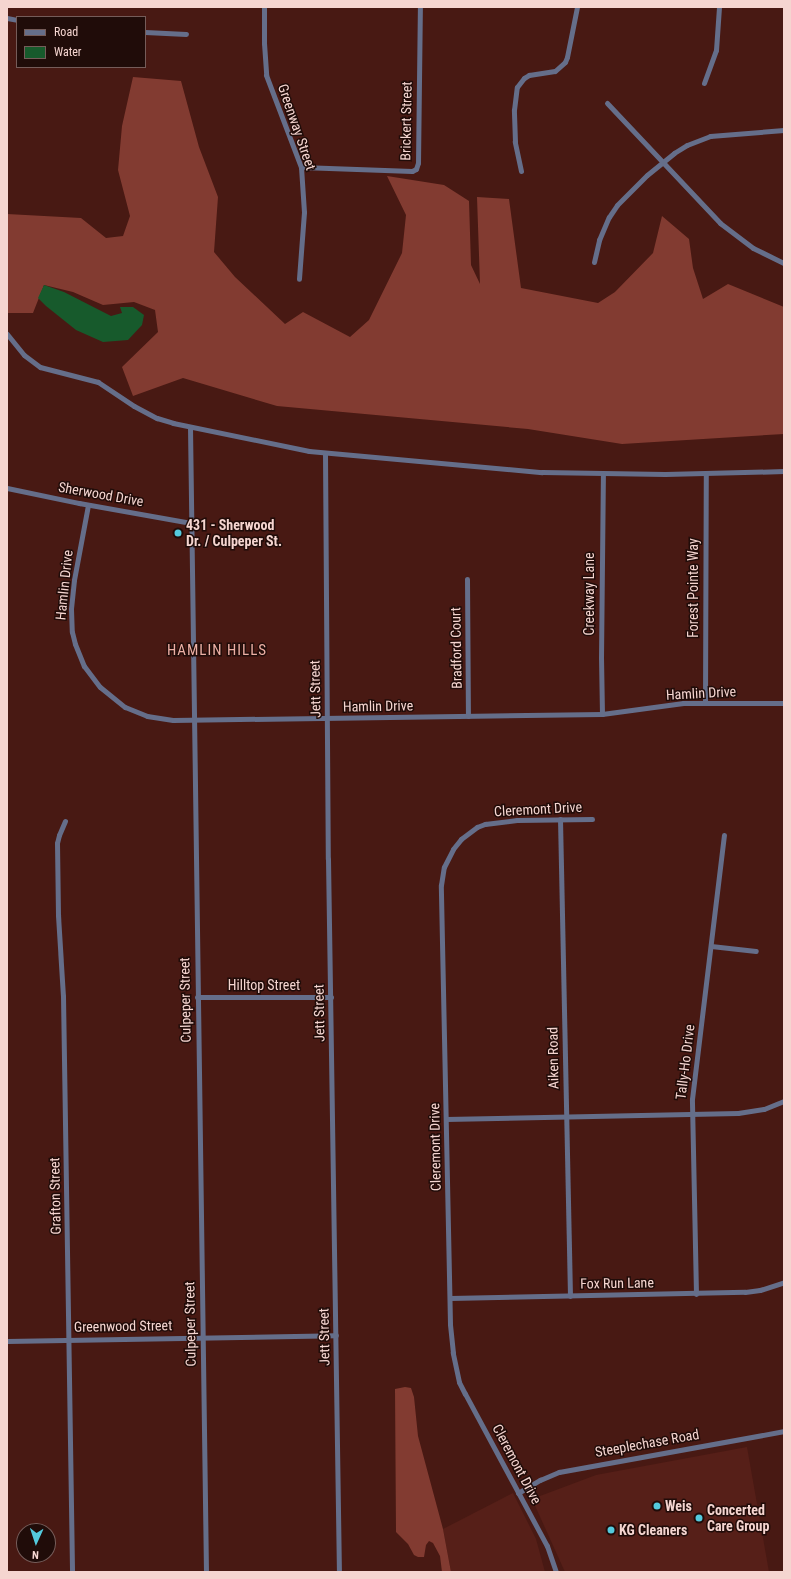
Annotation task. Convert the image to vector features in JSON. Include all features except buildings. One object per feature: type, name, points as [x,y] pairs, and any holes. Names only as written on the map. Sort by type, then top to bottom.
[{"type":"street","name":"Greenway Street","points":[[264,7],[266,75],[301,167],[304,212],[299,279]]},
{"type":"street","name":"Brickert Street","points":[[301,167],[416,169],[418,162],[420,7]]},
{"type":"street","points":[[521,171],[514,142],[514,110],[518,87],[529,75],[555,71],[565,62],[569,50],[577,7]]},
{"type":"street","points":[[704,83],[716,50],[719,7]]},
{"type":"street","points":[[146,32],[186,34]]},
{"type":"street","points":[[607,103],[720,224],[753,248],[784,263]]},
{"type":"street","points":[[594,262],[599,240],[617,205],[626,194],[662,162],[687,144],[710,136],[735,132],[784,130]]},
{"type":"street","points":[[7,334],[24,355],[40,367],[98,382],[149,415],[190,427],[325,454],[542,472],[603,474],[784,471]]},
{"type":"street","name":"Culpeper Street","points":[[190,427],[206,1572]]},
{"type":"street","name":"Jett Street","points":[[325,454],[339,1572]]},
{"type":"street","name":"Forest Pointe Way","points":[[705,703],[706,473]]},
{"type":"street","name":"Creekway Lane","points":[[602,714],[601,658],[603,474]]},
{"type":"street","name":"Sherwood Drive","points":[[7,488],[88,505],[191,523]]},
{"type":"street","name":"Hamlin Drive","points":[[88,505],[76,567],[71,609],[72,632],[79,656],[100,687],[125,707],[147,716],[160,719],[194,720],[602,714],[677,704],[784,703]]},
{"type":"street","name":"Bradford Court","points":[[467,579],[468,716]]},
{"type":"street","name":"Aiken Road","points":[[560,819],[570,1296]]},
{"type":"street","name":"Cleremont Drive","points":[[556,1572],[550,1553],[459,1382],[452,1353],[441,885],[447,860],[461,839],[477,827],[485,824],[517,820],[592,819]]},
{"type":"street","name":"Grafton Street","points":[[66,822],[59,835],[57,843],[58,900],[63,992],[72,1572]]},
{"type":"street","name":"Tally-Ho Drive","points":[[696,1294],[692,1114],[724,835]]},
{"type":"street","points":[[711,946],[756,951]]},
{"type":"street","name":"Hilltop Street","points":[[197,997],[331,998]]},
{"type":"street","points":[[446,1119],[750,1112],[784,1101]]},
{"type":"street","name":"Fox Run Lane","points":[[450,1298],[745,1292],[760,1290],[784,1282]]},
{"type":"street","name":"Greenwood Street","points":[[7,1341],[336,1335]]},
{"type":"street","name":"Steeplechase Road","points":[[518,1493],[540,1480],[559,1472],[784,1431]]},
{"type":"shaded area","points":[[133,77],[181,81],[199,147],[218,197],[214,252],[235,277],[285,324],[303,312],[350,337],[369,320],[402,253],[406,215],[387,176],[444,185],[469,201],[471,265],[480,284],[477,197],[509,199],[521,288],[598,303],[615,292],[653,253],[662,216],[689,239],[693,268],[703,299],[728,284],[784,307],[784,434],[622,444],[528,429],[277,406],[183,378],[133,396],[122,367],[158,332],[155,310],[134,302],[103,305],[73,292],[44,285],[33,313],[7,313],[7,214],[81,218],[106,238],[123,236],[130,216],[118,170],[122,126]]},
{"type":"shaded area","points":[[405,1387],[411,1388],[414,1397],[418,1436],[443,1529],[451,1572],[442,1572],[440,1556],[433,1543],[429,1541],[426,1545],[424,1557],[418,1557],[414,1555],[408,1544],[396,1532],[395,1389]]},
{"type":"shaded area","points":[[747,1447],[769,1572],[565,1572],[532,1499],[596,1475]]},
{"type":"shaded area","points":[[513,1493],[536,1539],[545,1572],[451,1572],[443,1529]]},
{"type":"water","points":[[44,285],[64,292],[111,316],[122,313],[120,307],[133,307],[144,315],[142,325],[128,340],[103,342],[76,330],[46,306],[38,298]]},
{"type":"place","name":"431 - Sherwood Dr. / Culpeper St.","points":[[178,533]]},
{"type":"place","name":"Weis","points":[[657,1506]]},
{"type":"place","name":"Concerted Care Group","points":[[699,1518]]},
{"type":"place","name":"KG Cleaners","points":[[611,1530]]},
{"type":"district","name":"HAMLIN HILLS","points":[[217,651]]}]
